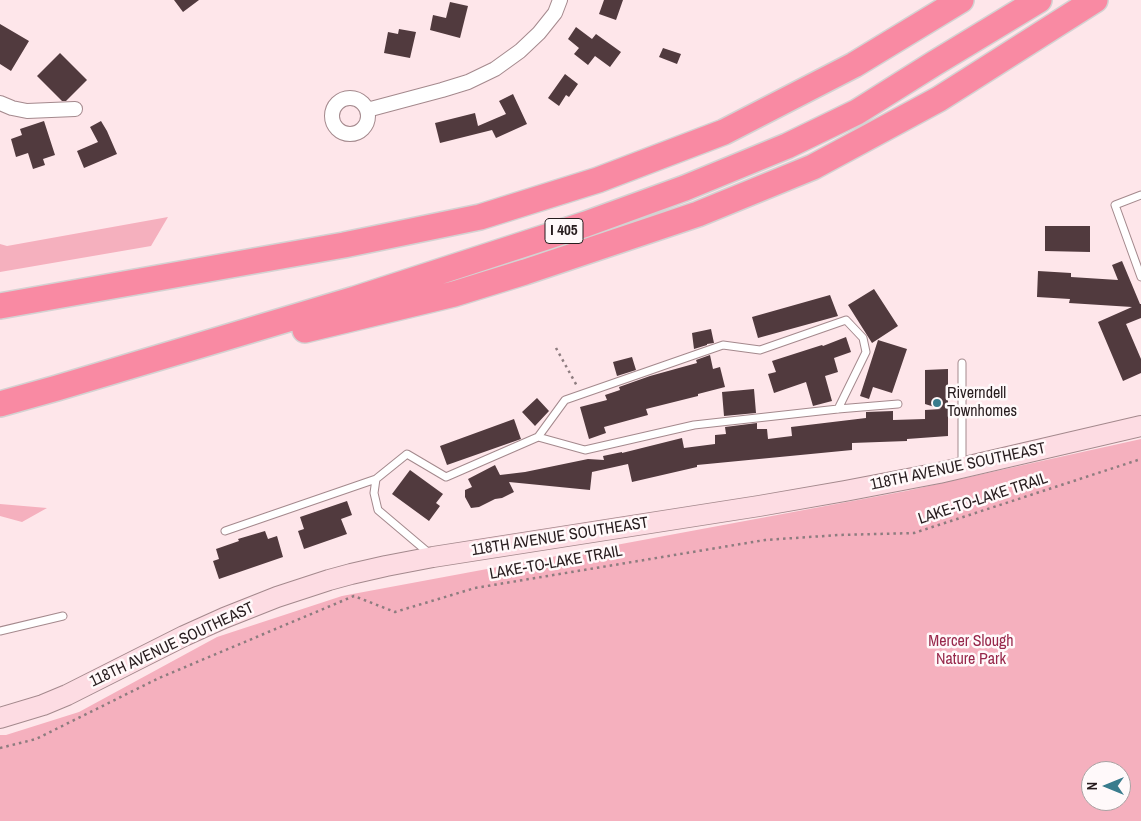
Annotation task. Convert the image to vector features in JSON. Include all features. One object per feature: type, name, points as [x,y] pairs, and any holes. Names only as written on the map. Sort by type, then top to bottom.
[{"type":"highway","name":"I 405","points":[[0,306],[344,245],[480,217],[598,180],[724,132],[854,65],[961,0]]},
{"type":"highway","name":"I 405","points":[[0,404],[364,296],[586,224],[685,188],[787,146],[857,112],[1039,0]]},
{"type":"highway","points":[[57,388],[237,347],[454,294],[698,214],[814,167],[939,99],[1095,0]]},
{"type":"street","points":[[367,110],[468,82],[494,69],[520,51],[538,33],[558,7]]},
{"type":"street","points":[[0,103],[27,111],[75,108]]},
{"type":"street","name":"118TH AVENUE SOUTHEAST","points":[[0,718],[51,702],[224,618],[277,597],[344,576],[434,557],[854,490],[962,468],[1141,426]]},
{"type":"lane","points":[[1141,195],[1115,205],[1141,277]]},
{"type":"lane","points":[[225,531],[376,479],[407,454],[446,477],[538,437],[565,400],[723,345],[760,350],[846,320],[863,338],[866,352],[838,409]]},
{"type":"lane","points":[[962,363],[962,468]]},
{"type":"lane","points":[[538,437],[584,450],[694,425],[898,404]]},
{"type":"lane","points":[[376,479],[374,493],[378,510],[434,557]]},
{"type":"lane","points":[[0,630],[63,616]]},
{"type":"path","points":[[556,348],[581,394]]},
{"type":"path","name":"LAKE-TO-LAKE TRAIL","points":[[0,748],[36,740],[159,678],[354,596],[395,612],[475,588],[765,540],[840,534],[914,533],[1141,459]]},
{"type":"green space","points":[[168,217],[151,246],[0,272],[0,244],[7,246]]},
{"type":"green space","name":"Mercer Slough Nature Park","points":[[1141,439],[1141,821],[0,821],[0,735],[6,735],[79,712],[217,637],[342,596],[906,491]]},
{"type":"green space","points":[[0,504],[47,508],[22,522],[0,516]]},
{"type":"building","points":[[174,0],[199,0],[183,12]]},
{"type":"building","points":[[604,0],[623,0],[616,20],[599,14]]},
{"type":"building","points":[[450,2],[468,6],[460,38],[430,30],[433,15],[446,18]]},
{"type":"building","points":[[0,24],[29,41],[11,71],[0,64]]},
{"type":"building","points":[[576,27],[592,39],[596,34],[621,52],[610,67],[595,56],[588,65],[574,54],[579,48],[568,39]]},
{"type":"building","points":[[399,29],[416,32],[410,58],[384,53],[388,32],[398,34]]},
{"type":"building","points":[[663,48],[681,54],[677,64],[659,57]]},
{"type":"building","points":[[60,53],[87,80],[66,101],[62,101],[37,76]]},
{"type":"building","points":[[565,74],[578,84],[569,97],[566,95],[559,106],[548,98]]},
{"type":"building","points":[[513,94],[527,124],[496,138],[492,130],[440,143],[435,123],[475,113],[478,126],[506,114],[499,101]]},
{"type":"building","points":[[44,121],[55,155],[43,159],[45,165],[33,169],[28,153],[16,157],[11,139],[22,135],[20,129]]},
{"type":"building","points":[[101,121],[117,154],[84,168],[77,151],[98,142],[90,127]]},
{"type":"building","points":[[1045,226],[1090,226],[1090,252],[1045,251]]},
{"type":"building","points":[[1122,261],[1141,304],[1141,318],[1126,324],[1141,359],[1141,373],[1123,381],[1098,322],[1132,307],[1069,303],[1070,299],[1037,297],[1038,271],[1071,273],[1071,277],[1118,280],[1112,265]]},
{"type":"building","points":[[874,289],[898,326],[872,343],[848,305]]},
{"type":"building","points":[[830,295],[838,316],[758,338],[752,317]]},
{"type":"building","points":[[711,329],[714,343],[694,349],[692,333]]},
{"type":"building","points":[[846,337],[851,352],[834,358],[838,372],[825,376],[832,401],[813,406],[806,382],[774,393],[768,374],[776,372],[772,361]]},
{"type":"building","points":[[878,340],[907,349],[892,393],[873,387],[869,399],[860,396]]},
{"type":"building","points":[[710,355],[713,369],[720,367],[725,387],[646,409],[648,415],[604,427],[606,433],[589,439],[580,407],[607,400],[605,395],[620,390],[619,387],[697,363],[696,360]]},
{"type":"building","points":[[632,357],[636,370],[617,376],[613,362]]},
{"type":"building","points":[[948,369],[948,436],[907,439],[907,441],[852,443],[852,450],[697,465],[697,467],[632,482],[628,464],[592,472],[590,490],[509,482],[514,492],[479,507],[471,508],[465,497],[465,490],[472,487],[468,479],[495,465],[500,475],[525,472],[588,459],[604,460],[603,456],[682,438],[684,448],[715,444],[715,435],[726,434],[725,427],[757,423],[757,429],[767,429],[768,439],[792,436],[791,427],[866,418],[866,412],[893,411],[893,420],[925,419],[925,410],[941,409],[925,404],[925,370]]},
{"type":"building","points":[[754,389],[756,413],[724,416],[722,392]]},
{"type":"building","points":[[537,398],[549,411],[535,426],[522,412]]},
{"type":"building","points":[[514,419],[521,439],[447,465],[440,446]]},
{"type":"building","points":[[410,470],[443,494],[436,503],[440,506],[429,521],[392,494]]},
{"type":"building","points":[[347,501],[352,515],[341,519],[347,534],[304,549],[298,531],[304,529],[300,517]]},
{"type":"building","points":[[265,531],[268,539],[277,536],[283,557],[219,579],[213,561],[219,559],[216,549],[239,541],[238,539]]},
{"type":"place","name":"Riverndell Townhomes","points":[[937,403]]}]
